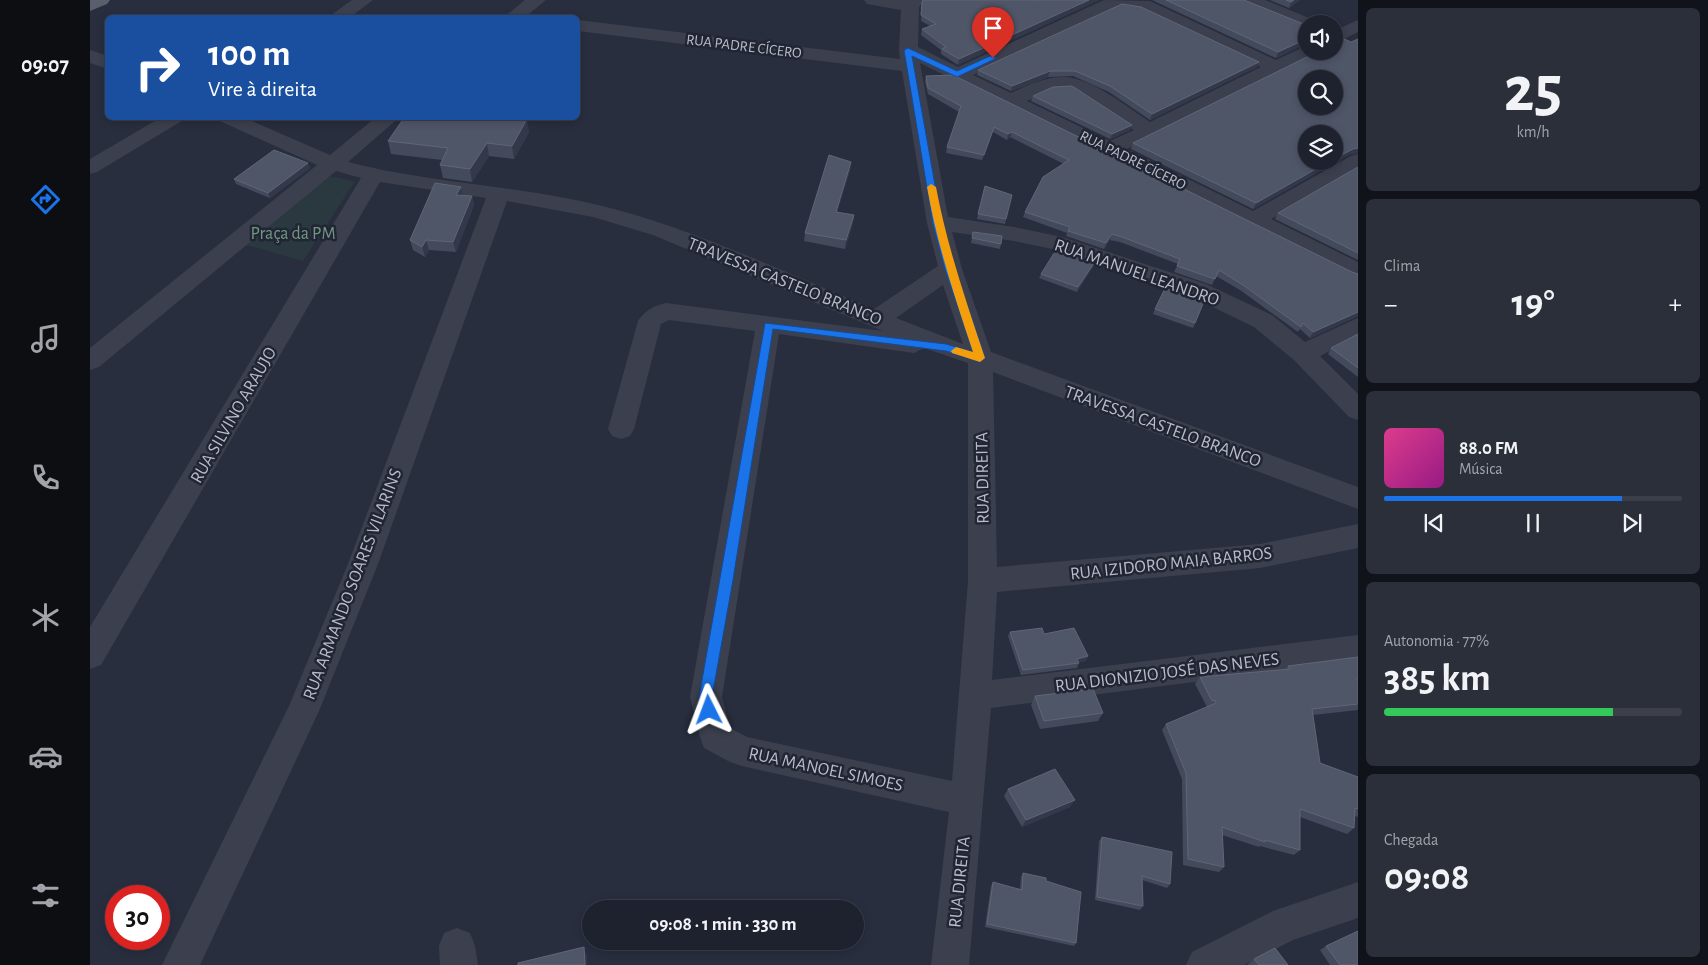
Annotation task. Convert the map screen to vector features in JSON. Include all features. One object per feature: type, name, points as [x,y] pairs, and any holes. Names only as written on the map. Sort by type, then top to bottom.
[{"type":"main road","points":[[90,6],[101,0]]},
{"type":"street","points":[[341,15],[364,0]]},
{"type":"street","points":[[516,15],[537,0]]},
{"type":"street","points":[[873,0],[912,3]]},
{"type":"street","points":[[1249,0],[1298,20]]},
{"type":"street","points":[[957,74],[1101,7],[1119,1],[1144,5],[1205,32],[1278,68]]},
{"type":"street","name":"RUA DIREITA","points":[[912,3],[909,58],[938,224],[950,269],[980,358],[983,581],[968,800],[950,965]]},
{"type":"street","points":[[1343,32],[1358,25]]},
{"type":"street","name":"RUA PADRE CÍCERO","points":[[580,26],[909,58],[957,74],[1358,271]]},
{"type":"street","points":[[1343,39],[1358,44]]},
{"type":"street","points":[[90,56],[105,62]]},
{"type":"street","points":[[1110,149],[1298,57]]},
{"type":"street","points":[[1011,100],[1056,82],[1070,82],[1078,85],[1150,130]]},
{"type":"street","points":[[90,168],[170,120]]},
{"type":"street","name":"TRAVESSA CASTELO BRANCO","points":[[233,120],[332,164],[374,175],[499,193],[596,211],[662,230],[878,318],[946,348],[980,358],[1358,498]]},
{"type":"street","points":[[90,361],[385,120]]},
{"type":"street","points":[[1254,220],[1358,160]]},
{"type":"street","name":"RUA SILVINO ARAUJO","points":[[90,655],[374,175]]},
{"type":"street","name":"RUA ARMANDO SOARES VILARINS","points":[[180,965],[303,711],[363,564],[499,193]]},
{"type":"street","name":"RUA MANUEL LEANDRO","points":[[938,224],[1014,234],[1062,244],[1198,290],[1262,321],[1304,354],[1358,410]]},
{"type":"street","points":[[878,318],[950,269]]},
{"type":"street","points":[[621,429],[650,321],[655,316],[666,311],[946,348]]},
{"type":"street","name":"RUA MANOEL SIMOES","points":[[768,325],[706,697],[716,737],[742,751],[968,800]]},
{"type":"street","points":[[1304,354],[1358,326]]},
{"type":"street","name":"RUA IZIDORO MAIA BARROS","points":[[983,581],[1260,556],[1358,536]]},
{"type":"street","name":"RUA DIONIZIO JOSÉ DAS NEVES","points":[[976,696],[1358,648]]},
{"type":"street","points":[[1205,965],[1286,924],[1358,900]]},
{"type":"green space","name":"Praça da PM","points":[[328,176],[355,181],[303,261],[243,244]]},
{"type":"building","points":[[923,0],[1089,0],[959,59],[942,49],[946,47],[922,29],[936,24],[921,15]]},
{"type":"building","points":[[1166,0],[1244,0],[1298,22],[1298,43],[1278,52]]},
{"type":"building","points":[[1122,4],[1141,7],[1259,62],[1152,114],[1110,86],[1075,71],[1050,71],[1012,86],[978,70]]},
{"type":"building","points":[[1343,38],[1351,42],[1358,39],[1358,148],[1343,154],[1343,125],[1298,125],[1298,170],[1314,170],[1256,203],[1133,143],[1301,60],[1343,60]]},
{"type":"building","points":[[953,75],[1358,274],[1358,312],[1313,332],[1303,323],[1301,327],[1219,270],[1215,279],[1177,266],[1180,259],[1122,237],[1112,234],[1106,243],[1068,231],[1070,227],[1025,212],[1043,177],[1069,160],[1012,132],[1008,134],[994,127],[984,155],[947,147],[961,106],[928,88],[926,76]]},
{"type":"building","points":[[1072,86],[1132,125],[1112,134],[1033,96],[1053,87]]},
{"type":"building","points":[[403,120],[526,120],[512,146],[487,143],[470,169],[440,165],[448,148],[388,141]]},
{"type":"building","points":[[274,150],[308,163],[268,193],[234,179]]},
{"type":"building","points":[[829,155],[851,162],[836,212],[854,215],[846,240],[805,233]]},
{"type":"building","points":[[1358,167],[1358,253],[1278,213]]},
{"type":"building","points":[[435,183],[461,187],[456,195],[472,196],[453,242],[426,240],[422,247],[410,240]]},
{"type":"building","points":[[985,186],[1012,195],[1006,219],[978,214]]},
{"type":"building","points":[[973,232],[1002,236],[1001,244],[972,238]]},
{"type":"building","points":[[1058,247],[1096,260],[1078,287],[1041,274]]},
{"type":"building","points":[[1167,284],[1205,299],[1195,323],[1155,309]]},
{"type":"building","points":[[1358,334],[1358,368],[1331,348]]},
{"type":"building","points":[[1042,628],[1044,634],[1074,628],[1088,656],[1077,659],[1079,663],[1023,670],[1010,632]]},
{"type":"building","points":[[1358,657],[1358,679],[1356,679],[1358,683],[1358,704],[1312,709],[1320,763],[1358,777],[1358,809],[1355,808],[1354,828],[1300,809],[1300,850],[1265,840],[1265,842],[1222,827],[1224,867],[1188,859],[1186,773],[1166,724],[1216,703],[1215,700],[1212,701],[1200,677],[1290,669],[1288,666]]},
{"type":"building","points":[[1093,689],[1103,713],[1044,721],[1035,696]]},
{"type":"building","points":[[1055,769],[1075,800],[1026,820],[1008,789]]},
{"type":"building","points":[[1102,837],[1172,852],[1170,884],[1142,876],[1143,906],[1097,897]]},
{"type":"building","points":[[1023,873],[1046,878],[1046,881],[1081,892],[1076,943],[987,924],[993,882],[1022,890]]},
{"type":"building","points":[[1358,931],[1358,965],[1340,965],[1326,946]]},
{"type":"building","points":[[582,947],[582,950],[584,950],[585,965],[518,965],[518,963]]},
{"type":"building","points":[[1275,948],[1288,965],[1259,965],[1254,959]]},
{"type":"slow traffic","points":[[931,187],[938,224],[950,269],[980,358],[956,351]]},
{"type":"route","points":[[709,710],[706,697],[768,325],[946,348],[980,358],[950,269],[938,224],[908,50],[957,74],[993,58]]}]
